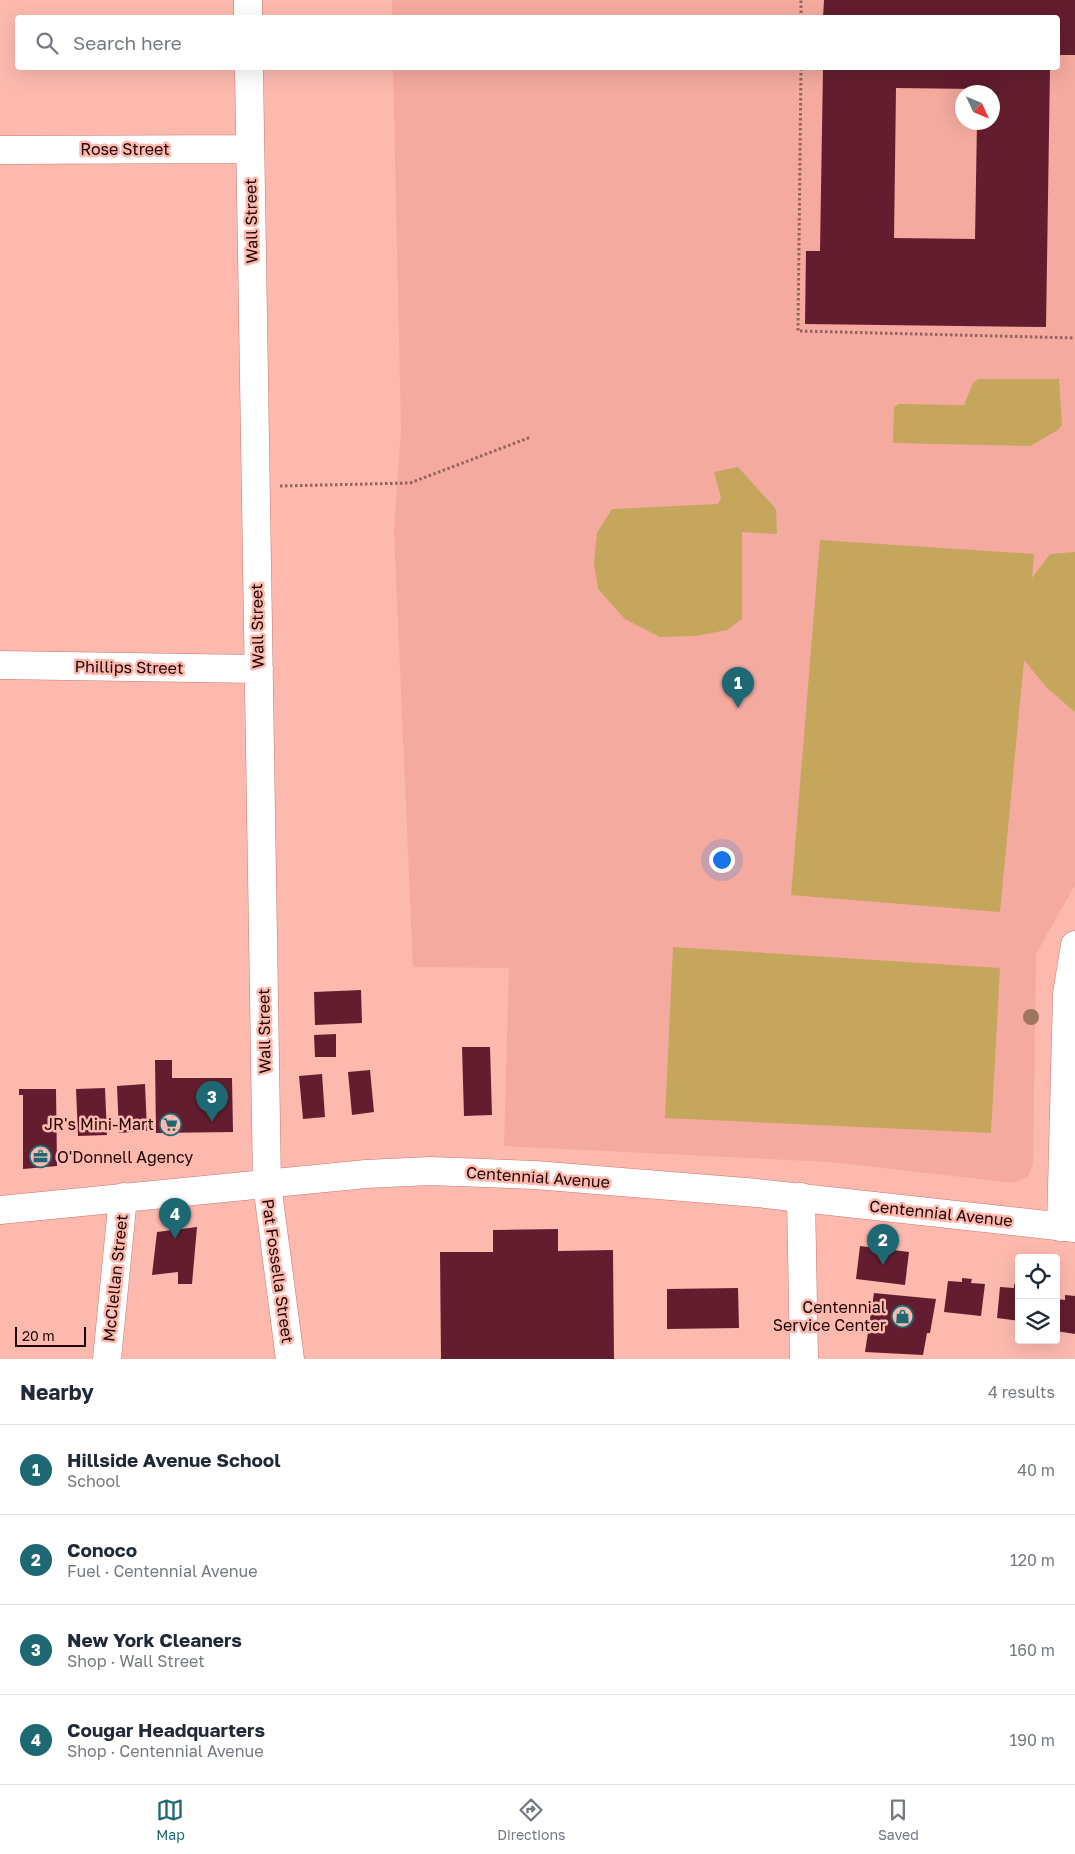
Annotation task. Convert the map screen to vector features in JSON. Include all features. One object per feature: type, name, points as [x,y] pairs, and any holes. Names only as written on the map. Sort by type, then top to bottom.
[{"type":"street","points":[[248,0],[248,15]]},
{"type":"street","name":"Wall Street","points":[[249,70],[254,486],[267,1184]]},
{"type":"street","name":"Rose Street","points":[[0,150],[250,149]]},
{"type":"street","name":"Phillips Street","points":[[0,665],[258,669]]},
{"type":"street","points":[[1068,1227],[1067,994],[1075,945]]},
{"type":"street","name":"Centennial Avenue","points":[[0,1210],[397,1172],[464,1172],[535,1175],[801,1197],[1068,1227]]},
{"type":"street","name":"Pat Fossella Street","points":[[267,1184],[290,1359]]},
{"type":"street","name":"McClellan Street","points":[[107,1359],[123,1197]]},
{"type":"street","points":[[801,1197],[804,1359]]},
{"type":"path","points":[[801,0],[801,15]]},
{"type":"path","points":[[800,70],[798,331],[1075,338]]},
{"type":"path","points":[[254,486],[410,484],[531,437]]},
{"type":"shaded area","points":[[392,0],[1075,0],[1075,885],[1036,954],[1033,1165],[1028,1176],[1014,1183],[830,1162],[504,1146],[509,968],[413,967],[394,531],[401,429],[393,70],[1060,70],[1060,15],[392,15]]},
{"type":"shaded area","points":[[978,379],[1059,379],[1062,425],[1058,430],[1030,446],[893,443],[894,407],[899,404],[964,405],[973,383]]},
{"type":"shaded area","points":[[738,467],[776,509],[777,534],[742,532],[742,619],[727,630],[696,636],[660,637],[625,619],[598,589],[594,564],[597,533],[612,509],[718,504],[721,498],[714,472]]},
{"type":"shaded area","points":[[820,540],[1034,554],[1032,578],[1050,554],[1075,552],[1075,712],[1047,688],[1024,660],[1000,912],[791,895]]},
{"type":"shaded area","points":[[673,947],[1000,968],[991,1133],[665,1118]]},
{"type":"building","points":[[824,0],[1075,0],[1075,55],[1060,55],[1060,15],[823,15]]},
{"type":"building","points":[[823,70],[1050,70],[1046,327],[805,324],[806,251],[820,251]],"holes":[[[955,85],[1000,85],[1000,130],[977,130],[975,239],[894,238],[896,88],[955,89]]]},
{"type":"building","points":[[361,990],[362,1023],[315,1025],[314,992]]},
{"type":"building","points":[[336,1034],[336,1057],[315,1057],[314,1035]]},
{"type":"building","points":[[462,1047],[490,1047],[492,1115],[464,1116]]},
{"type":"building","points":[[155,1060],[172,1060],[172,1078],[232,1078],[233,1132],[156,1133]]},
{"type":"building","points":[[370,1070],[374,1112],[352,1115],[348,1072]]},
{"type":"building","points":[[322,1074],[325,1117],[303,1119],[299,1076]]},
{"type":"building","points":[[145,1084],[147,1131],[119,1133],[117,1086]]},
{"type":"building","points":[[105,1088],[107,1135],[78,1136],[76,1089]]},
{"type":"building","points":[[19,1089],[56,1089],[57,1166],[23,1169],[23,1095],[19,1095]]},
{"type":"building","points":[[197,1227],[192,1284],[178,1284],[178,1272],[152,1275],[157,1232]]},
{"type":"building","points":[[558,1229],[558,1251],[613,1250],[614,1359],[441,1359],[440,1252],[493,1252],[493,1230]]},
{"type":"building","points":[[860,1246],[909,1252],[905,1285],[856,1279]]},
{"type":"building","points":[[962,1278],[972,1279],[971,1283],[985,1284],[981,1316],[944,1312],[948,1281],[962,1282]]},
{"type":"building","points":[[1015,1284],[1015,1320],[997,1318],[1000,1287],[1014,1288]]},
{"type":"building","points":[[738,1288],[739,1328],[667,1329],[667,1289]]},
{"type":"building","name":"Centennial Service Center","points":[[874,1293],[936,1299],[930,1333],[927,1333],[923,1355],[865,1352]]},
{"type":"building","points":[[1065,1295],[1075,1296],[1075,1334],[1060,1332],[1060,1299],[1065,1300]]},
{"type":"place","name":"Hillside Avenue School","points":[[738,708]]},
{"type":"place","name":"New York Cleaners","points":[[212,1122]]},
{"type":"place","name":"JR's Mini-Mart","points":[[170,1124]]},
{"type":"place","name":"O'Donnell Agency","points":[[41,1157]]},
{"type":"place","name":"Cougar Headquarters","points":[[175,1239]]},
{"type":"place","name":"Conoco","points":[[883,1265]]},
{"type":"place","name":"Centennial Service Center","points":[[902,1316]]}]
